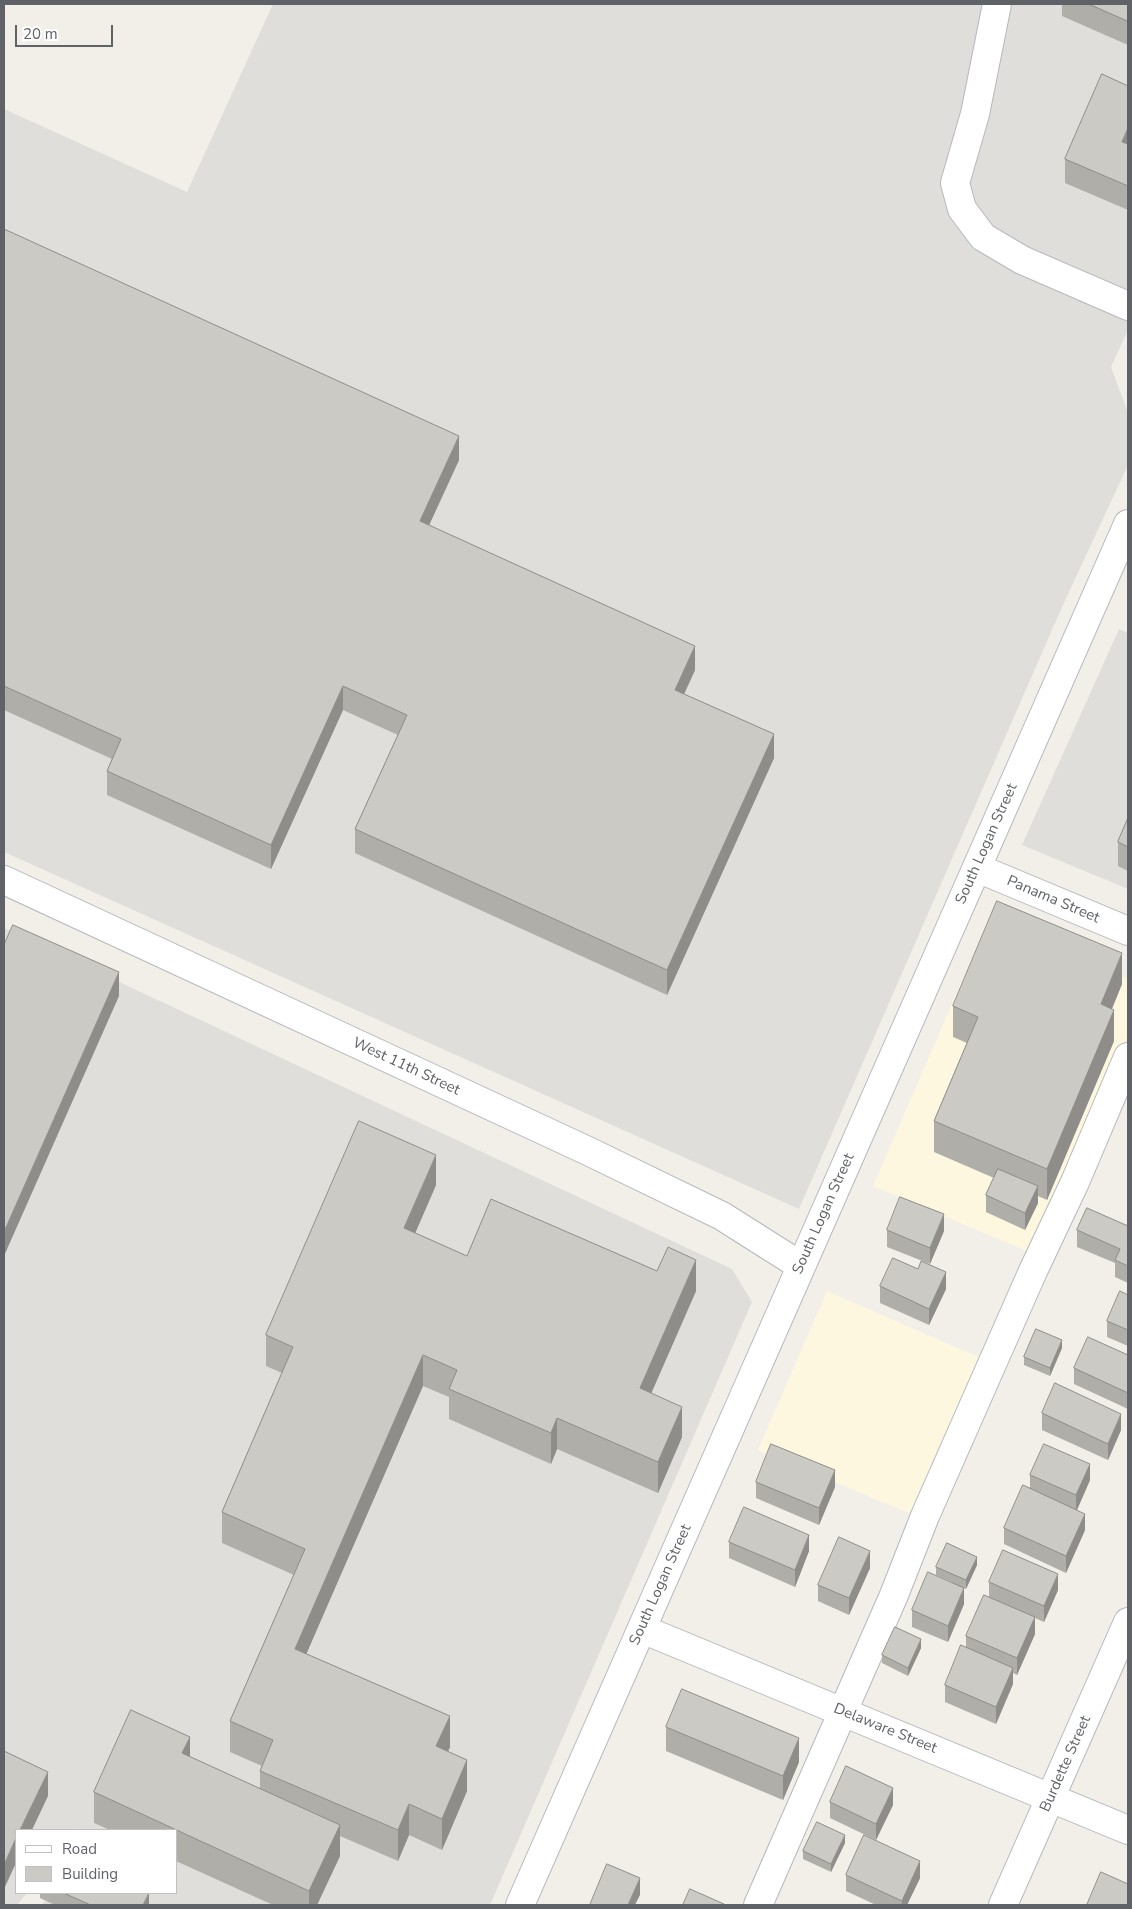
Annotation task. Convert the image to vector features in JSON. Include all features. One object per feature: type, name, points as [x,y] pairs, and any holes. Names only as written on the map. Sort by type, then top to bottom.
[{"type":"street","points":[[997,4],[975,114],[954,184],[962,209],[983,237],[1014,255],[1128,306]]},
{"type":"street","name":"South Logan Street","points":[[520,1905],[1128,524]]},
{"type":"street","name":"Panama Street","points":[[977,868],[1128,931]]},
{"type":"street","name":"West 11th Street","points":[[4,880],[722,1216],[801,1266]]},
{"type":"street","points":[[758,1905],[844,1712],[894,1595],[925,1516],[1033,1271],[1075,1182],[1128,1056]]},
{"type":"street","name":"Burdette Street","points":[[1003,1905],[1128,1622]]},
{"type":"street","name":"Delaware Street","points":[[642,1630],[1128,1830]]},
{"type":"shaded area","points":[[273,4],[1128,4],[1128,330],[1111,367],[1128,413],[1128,465],[1062,607],[799,1209],[4,852],[4,109],[187,192]]},
{"type":"shaded area","points":[[1119,629],[1128,633],[1128,889],[1022,845]]},
{"type":"shaded area","points":[[989,919],[1128,979],[1128,1035],[1029,1252],[873,1186]]},
{"type":"shaded area","points":[[4,928],[732,1269],[752,1302],[490,1905],[42,1905],[48,1894],[178,1894],[178,1829],[76,1828],[15,1829],[15,1894],[26,1894],[17,1905],[4,1905]]},
{"type":"shaded area","points":[[827,1291],[983,1359],[918,1517],[758,1450]]},
{"type":"building","points":[[1089,4],[1128,4],[1128,21]]},
{"type":"building","points":[[1102,74],[1128,86],[1128,128],[1122,142],[1128,144],[1128,186],[1065,159]]},
{"type":"building","points":[[4,229],[459,436],[420,521],[695,646],[675,690],[774,734],[667,970],[355,829],[407,715],[343,686],[271,845],[107,771],[121,739],[4,686]]},
{"type":"building","points":[[1128,818],[1128,847],[1118,842]]},
{"type":"building","points":[[997,901],[1122,953],[1101,1004],[1114,1010],[1047,1169],[934,1121],[978,1017],[953,1006]]},
{"type":"building","points":[[13,925],[119,972],[4,1232],[4,945]]},
{"type":"building","points":[[359,1121],[436,1155],[404,1228],[467,1256],[491,1199],[657,1271],[668,1247],[696,1260],[640,1388],[682,1407],[658,1462],[557,1418],[551,1433],[449,1389],[457,1370],[423,1355],[295,1649],[450,1716],[436,1746],[467,1760],[442,1819],[409,1804],[398,1830],[260,1771],[273,1740],[230,1721],[305,1549],[222,1512],[293,1347],[266,1335]]},
{"type":"building","points":[[998,1169],[1038,1186],[1025,1213],[986,1195]]},
{"type":"building","points":[[900,1197],[944,1214],[930,1248],[887,1230]]},
{"type":"building","points":[[1087,1208],[1128,1226],[1128,1266],[1115,1260],[1120,1249],[1077,1230]]},
{"type":"building","points":[[893,1258],[918,1269],[921,1261],[946,1272],[929,1309],[880,1286]]},
{"type":"building","points":[[1120,1291],[1128,1295],[1128,1330],[1107,1321]]},
{"type":"building","points":[[1036,1329],[1062,1340],[1050,1368],[1024,1357]]},
{"type":"building","points":[[1088,1337],[1128,1355],[1128,1393],[1074,1368]]},
{"type":"building","points":[[1055,1383],[1121,1414],[1108,1444],[1042,1413]]},
{"type":"building","points":[[771,1444],[835,1470],[819,1508],[756,1482]]},
{"type":"building","points":[[1044,1444],[1090,1464],[1076,1495],[1030,1475]]},
{"type":"building","points":[[1023,1485],[1085,1514],[1066,1556],[1004,1528]]},
{"type":"building","points":[[744,1507],[809,1535],[795,1570],[729,1542]]},
{"type":"building","points":[[839,1537],[870,1551],[849,1598],[818,1585]]},
{"type":"building","points":[[947,1543],[977,1557],[966,1580],[936,1567]]},
{"type":"building","points":[[1003,1550],[1058,1574],[1044,1606],[989,1582]]},
{"type":"building","points":[[928,1572],[964,1588],[948,1626],[912,1610]]},
{"type":"building","points":[[984,1595],[1035,1617],[1017,1658],[966,1636]]},
{"type":"building","points":[[895,1627],[921,1639],[908,1668],[882,1655]]},
{"type":"building","points":[[961,1645],[1013,1668],[996,1707],[945,1685]]},
{"type":"building","points":[[682,1689],[799,1738],[783,1776],[666,1727]]},
{"type":"building","points":[[131,1710],[190,1737],[182,1753],[340,1825],[309,1891],[178,1831],[178,1829],[94,1792]]},
{"type":"building","points":[[4,1751],[48,1772],[20,1829],[15,1829],[15,1840],[4,1865]]},
{"type":"building","points":[[846,1766],[893,1788],[876,1824],[830,1802]]},
{"type":"building","points":[[817,1822],[845,1835],[831,1864],[803,1851]]},
{"type":"building","points":[[864,1835],[920,1861],[902,1901],[846,1875]]},
{"type":"building","points":[[607,1864],[640,1878],[628,1905],[590,1905]]},
{"type":"building","points":[[1101,1872],[1128,1884],[1128,1905],[1087,1905]]},
{"type":"building","points":[[690,1889],[724,1904],[724,1905],[683,1905]]},
{"type":"building","points":[[66,1894],[148,1894],[143,1905],[91,1905]]}]
